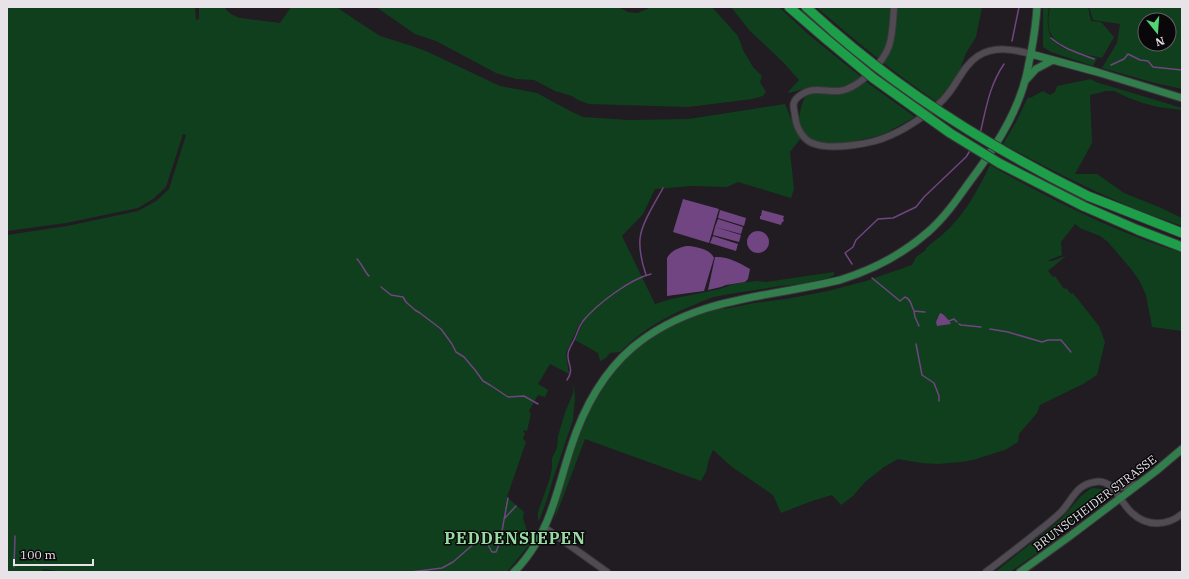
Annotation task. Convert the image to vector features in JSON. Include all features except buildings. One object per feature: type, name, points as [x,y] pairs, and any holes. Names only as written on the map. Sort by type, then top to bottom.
[{"type":"highway","points":[[790,7],[873,78],[950,133],[999,163],[1084,206],[1138,230],[1182,247]]},
{"type":"highway","points":[[806,7],[891,79],[954,121],[1048,176],[1088,196],[1182,233]]},
{"type":"main road","points":[[514,572],[530,552],[544,527],[571,445],[587,406],[611,370],[631,348],[656,329],[706,307],[840,280],[857,274],[906,249],[938,223],[952,207],[1001,137],[1014,109],[1026,80],[1035,32],[1036,7]]},
{"type":"main road","points":[[1031,54],[1182,98]]},
{"type":"main road","points":[[1026,80],[1036,69],[1053,60]]},
{"type":"main road","name":"BRUNSCHEIDER STRASSE","points":[[1020,572],[1156,471],[1182,449]]},
{"type":"street","points":[[894,7],[892,36],[889,47],[880,61],[863,79],[848,90],[838,91],[817,89],[801,95],[796,99],[793,105],[795,121],[806,139],[811,143],[820,146],[834,147],[868,142],[889,136],[918,120],[939,104],[948,95],[971,61],[978,56],[993,50],[1020,51],[1031,54]]},
{"type":"street","points":[[986,572],[1052,520],[1064,509],[1078,490],[1083,486],[1095,482],[1106,484],[1111,487],[1133,514],[1152,524],[1165,523],[1176,519],[1182,514]]},
{"type":"street","points":[[1111,487],[1125,487],[1140,483]]},
{"type":"street","points":[[544,527],[607,572]]},
{"type":"green space","points":[[7,7],[195,7],[196,20],[199,19],[199,7],[224,7],[231,14],[240,18],[280,23],[291,7],[336,7],[380,36],[428,52],[500,86],[537,93],[583,117],[629,120],[689,119],[785,104],[798,135],[801,138],[790,152],[794,189],[791,198],[738,182],[727,187],[692,186],[655,189],[643,214],[622,236],[655,304],[671,299],[720,289],[733,284],[757,281],[766,282],[834,272],[834,275],[800,284],[714,297],[664,319],[636,337],[620,352],[610,353],[606,358],[600,361],[598,353],[575,340],[583,322],[581,321],[566,353],[569,374],[550,364],[538,384],[548,390],[545,397],[538,395],[529,411],[531,414],[527,431],[524,430],[523,432],[525,433],[523,439],[526,442],[507,497],[524,512],[523,518],[527,531],[535,533],[528,546],[507,572],[65,572],[43,569],[42,572],[7,572],[7,235],[67,226],[138,211],[156,201],[169,189],[186,135],[183,134],[166,187],[153,199],[138,208],[66,223],[7,231]]},
{"type":"green space","points":[[376,7],[618,7],[628,12],[637,13],[652,7],[712,7],[738,36],[743,50],[753,67],[762,76],[760,82],[766,92],[763,96],[752,99],[688,107],[589,104],[572,96],[555,91],[534,80],[516,79],[496,73],[436,41],[415,34]]},
{"type":"green space","points":[[731,7],[779,7],[808,34],[861,77],[844,88],[830,89],[813,86],[789,93],[788,92],[799,80],[784,63],[749,30]]},
{"type":"green space","points":[[816,7],[982,7],[976,37],[966,53],[959,72],[951,87],[937,102],[890,68]]},
{"type":"green space","points":[[1043,7],[1049,7],[1048,21],[1052,39],[1065,49],[1097,58],[1093,66],[1051,52],[1043,47]]},
{"type":"green space","points":[[1050,7],[1088,7],[1091,21],[1101,22],[1114,37],[1102,58],[1072,51],[1059,44],[1054,39],[1049,29],[1048,20]]},
{"type":"green space","points":[[1089,7],[1182,7],[1182,89],[1102,68],[1117,43],[1120,24],[1093,20]]},
{"type":"green space","points":[[1091,79],[1096,82],[1182,108],[1182,110],[1158,107],[1143,103],[1114,91],[1106,91],[1090,95],[1092,143],[1075,174],[1097,174],[1124,193],[1182,218],[1182,226],[1133,208],[1102,194],[1059,174],[1003,144],[1028,97],[1030,98],[1043,91],[1050,95],[1055,92],[1057,86]]},
{"type":"green space","points":[[865,81],[915,117],[882,135],[837,145],[828,145],[814,141],[808,137],[798,121],[803,101],[807,95],[816,92],[840,94],[853,89]]},
{"type":"green space","points":[[990,165],[1036,191],[1108,225],[1157,245],[1182,253],[1182,331],[1152,327],[1146,295],[1139,280],[1131,269],[1108,242],[1100,236],[1080,228],[1075,224],[1061,242],[1062,255],[1048,261],[1066,256],[1048,271],[1053,277],[1055,276],[1064,289],[1066,288],[1071,294],[1073,293],[1099,326],[1105,342],[1097,375],[1083,384],[1040,405],[1037,413],[1019,434],[1018,442],[1005,450],[973,460],[938,464],[898,459],[884,467],[865,482],[853,496],[841,505],[832,495],[781,513],[773,495],[732,467],[713,450],[706,472],[701,481],[585,439],[554,521],[562,484],[593,403],[612,375],[636,350],[664,330],[679,322],[709,310],[724,306],[724,309],[828,291],[866,281],[912,265],[916,257],[926,250],[926,248],[951,227],[958,219],[975,193]]},
{"type":"green space","points":[[574,383],[575,398],[573,420],[539,521],[538,512],[550,478],[552,458],[557,448],[558,436],[566,409],[573,393]]},
{"type":"green space","points":[[1089,489],[1103,489],[1107,492],[1107,498],[1104,503],[1072,522],[1066,530],[1050,544],[1010,572],[995,572],[1059,521],[1080,497]]},
{"type":"shaded area","points":[[683,199],[719,209],[709,243],[673,232]]},
{"type":"shaded area","points":[[720,210],[746,218],[744,226],[718,218]]},
{"type":"shaded area","points":[[762,210],[784,216],[784,220],[781,225],[760,219]]},
{"type":"shaded area","points":[[718,219],[743,227],[741,234],[715,227]]},
{"type":"shaded area","points":[[715,227],[741,235],[739,242],[713,235]]},
{"type":"shaded area","points":[[758,231],[766,234],[769,242],[766,250],[758,253],[750,250],[747,242],[750,234]]},
{"type":"shaded area","points":[[713,236],[738,244],[736,251],[710,243]]},
{"type":"shaded area","points":[[686,246],[698,247],[706,250],[714,258],[704,291],[667,296],[667,258],[675,250]]},
{"type":"shaded area","points":[[715,257],[738,262],[750,269],[748,279],[745,282],[708,290]]},
{"type":"shaded area","points":[[940,313],[946,317],[951,324],[937,326],[936,322]]},
{"type":"waterway","points":[[1012,41],[1019,7]]},
{"type":"waterway","points":[[1051,38],[1066,48],[1094,59]]},
{"type":"waterway","points":[[1111,65],[1124,59],[1128,54],[1140,60],[1148,61],[1153,67],[1182,70]]},
{"type":"waterway","points":[[980,134],[991,89],[1004,64]]},
{"type":"waterway","points":[[852,264],[845,253],[853,247],[856,240],[878,219],[893,218],[916,207],[924,197],[966,157],[971,149]]},
{"type":"waterway","points":[[646,275],[640,252],[641,233],[649,213],[663,188]]},
{"type":"waterway","points":[[357,259],[369,276]]},
{"type":"waterway","points":[[567,380],[571,369],[568,352],[583,321],[614,293],[633,281],[651,274]]},
{"type":"waterway","points":[[872,278],[900,301],[905,297],[907,298],[910,301],[914,311],[925,312]]},
{"type":"waterway","points":[[381,287],[391,295],[403,297],[415,310],[441,329],[456,352],[464,357],[483,381],[508,397],[524,396],[538,404]]},
{"type":"waterway","points":[[914,311],[919,326]]},
{"type":"waterway","points":[[949,321],[954,319],[957,322]]},
{"type":"waterway","points":[[959,324],[981,327]]},
{"type":"waterway","points":[[990,329],[1008,332],[1042,342],[1048,340],[1061,340],[1071,352]]},
{"type":"waterway","points":[[916,344],[922,375],[934,383],[939,396],[939,401]]},
{"type":"waterway","points":[[411,572],[442,568],[453,562],[476,542],[487,543],[492,552],[496,552],[500,542],[508,498]]},
{"type":"waterway","points":[[504,519],[516,506]]},
{"type":"waterway","points":[[14,567],[15,536]]},
{"type":"district","name":"PEDDENSIEPEN","points":[[515,538]]}]
